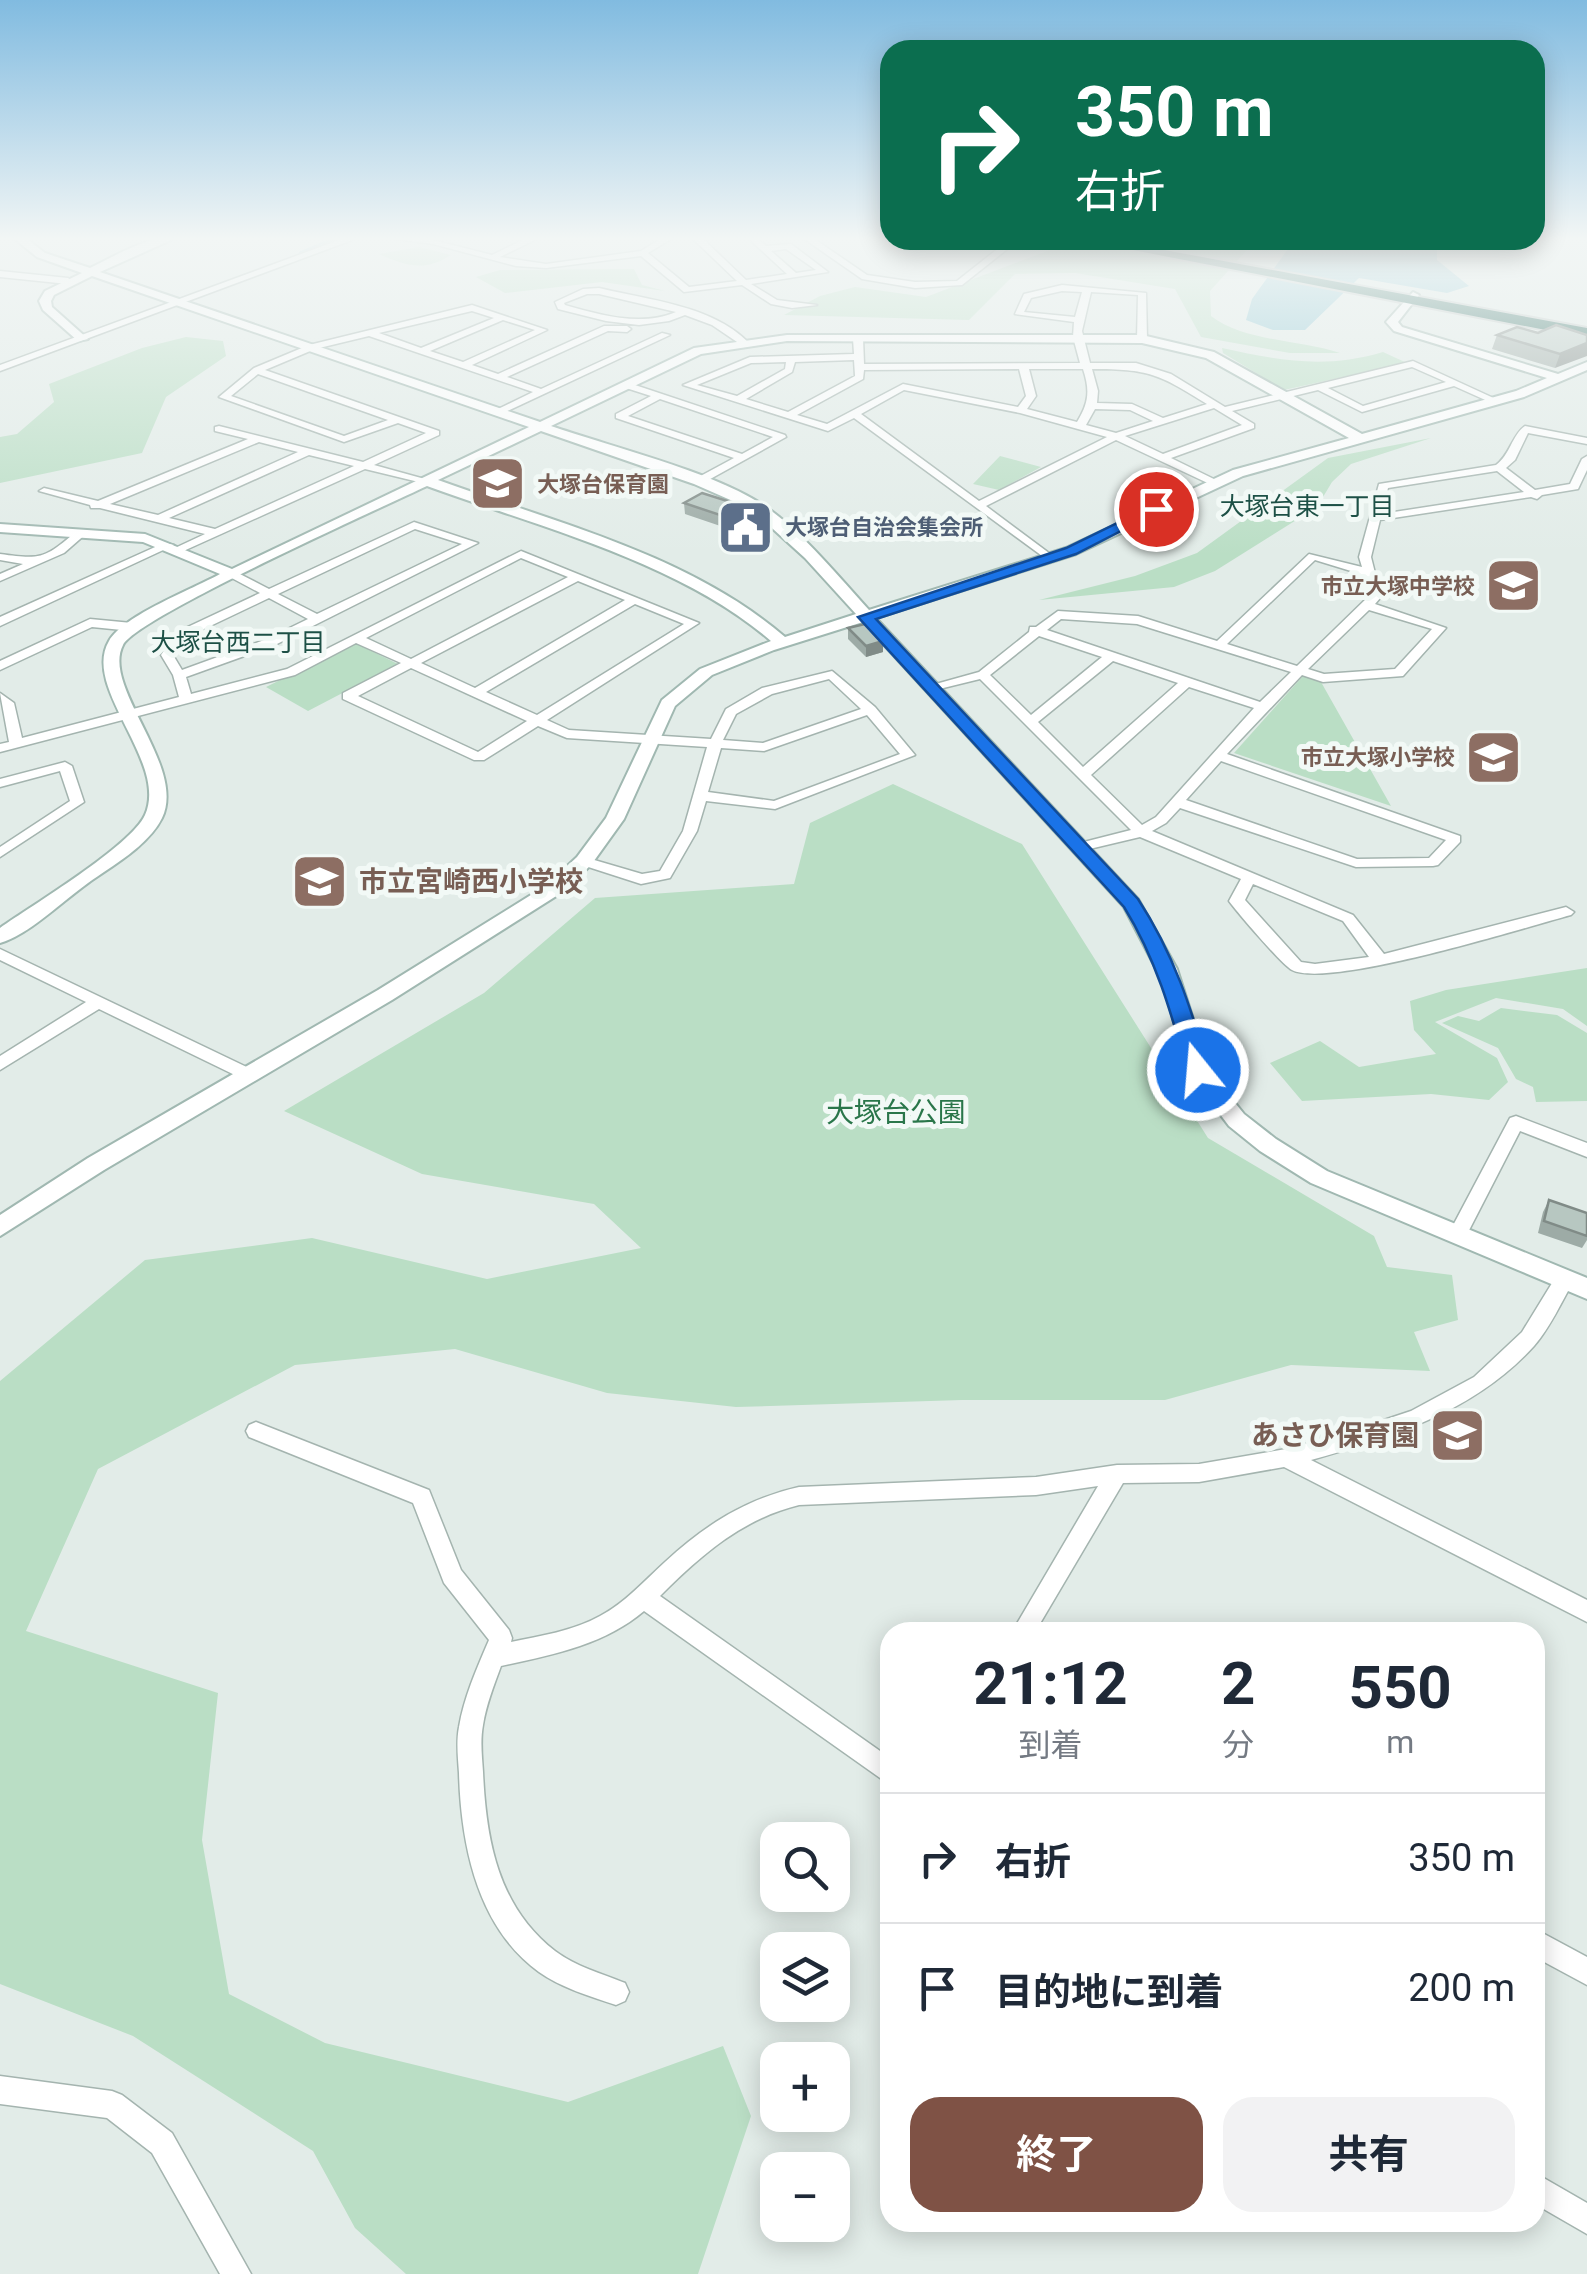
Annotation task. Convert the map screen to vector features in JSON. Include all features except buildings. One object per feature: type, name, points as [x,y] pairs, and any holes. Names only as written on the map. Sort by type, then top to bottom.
[{"type":"street","points":[[0,368],[71,342]]},
{"type":"street","points":[[298,342],[699,481],[756,506],[810,555],[1131,904],[1157,944],[1176,992],[1198,1070],[1219,1103],[1283,1156],[1319,1177],[1587,1289]]},
{"type":"street","points":[[330,342],[257,370],[224,397],[344,439],[400,419]]},
{"type":"street","points":[[396,342],[541,392]]},
{"type":"street","points":[[422,351],[443,342]]},
{"type":"street","points":[[464,365],[516,342]]},
{"type":"street","points":[[498,378],[576,342]]},
{"type":"street","points":[[501,411],[650,342]]},
{"type":"street","points":[[0,937],[124,848],[154,816],[157,780],[110,666],[116,642],[132,627],[232,574],[626,385],[698,352],[742,342]]},
{"type":"street","points":[[789,415],[860,377],[858,342]]},
{"type":"street","points":[[1080,342],[1094,383],[1095,406],[1080,426]]},
{"type":"street","points":[[1155,342],[1210,355],[1357,437]]},
{"type":"street","points":[[1441,342],[1496,355],[1556,377]]},
{"type":"street","points":[[739,399],[790,370],[791,357]]},
{"type":"street","points":[[1165,457],[1250,426],[1157,370],[900,366],[791,357],[731,364],[688,384],[828,428],[902,387],[965,398],[1116,436],[1214,482]]},
{"type":"street","points":[[978,505],[1116,436],[1218,407],[1413,364],[1496,401]]},
{"type":"street","points":[[900,366],[902,387]]},
{"type":"street","points":[[960,366],[965,398]]},
{"type":"street","points":[[1021,410],[1031,396],[1023,366]]},
{"type":"street","points":[[0,1228],[96,1164],[527,909],[584,861],[615,819],[668,704],[683,688],[736,658],[1049,558],[1214,482],[1357,437],[1496,401],[1587,366]]},
{"type":"street","points":[[0,622],[174,547],[216,534],[435,433],[257,370]]},
{"type":"street","points":[[1317,386],[1362,409],[1455,383]]},
{"type":"street","points":[[626,385],[780,436],[699,481]]},
{"type":"street","points":[[659,396],[619,416],[742,457]]},
{"type":"street","points":[[1095,406],[1132,407],[1164,422]]},
{"type":"street","points":[[855,414],[1049,558]]},
{"type":"street","points":[[219,429],[427,481],[686,580],[771,630],[782,643]]},
{"type":"street","points":[[1081,848],[1141,832],[1177,802],[1262,707],[1375,597],[1365,556],[1383,486],[1499,468],[1510,460],[1525,429],[1587,441]]},
{"type":"street","points":[[94,506],[258,438]]},
{"type":"street","points":[[159,519],[311,450]]},
{"type":"street","points":[[1374,518],[1537,496],[1574,487],[1587,459]]},
{"type":"street","points":[[1499,468],[1537,496]]},
{"type":"street","points":[[44,490],[94,506],[216,534]]},
{"type":"street","points":[[180,675],[237,657],[472,543],[414,525],[181,635],[167,656],[180,675],[186,700]]},
{"type":"street","points":[[0,528],[145,538],[232,574],[315,618]]},
{"type":"street","points":[[0,578],[60,551],[82,532]]},
{"type":"street","points":[[0,748],[291,672],[520,554],[693,622],[478,757],[348,696],[577,577]]},
{"type":"street","points":[[1219,645],[1313,556],[1367,572]]},
{"type":"street","points":[[0,557],[36,562]]},
{"type":"street","points":[[478,692],[635,599]]},
{"type":"street","points":[[931,687],[983,675],[1034,630],[1058,615],[1117,616],[1323,678],[1399,673],[1440,628],[1366,606]]},
{"type":"street","points":[[0,666],[90,623],[132,627]]},
{"type":"street","points":[[1034,630],[1262,707]]},
{"type":"street","points":[[355,638],[567,734],[764,747],[870,710]]},
{"type":"street","points":[[1032,721],[1111,656]]},
{"type":"street","points":[[584,861],[641,879],[665,875],[703,796],[715,744],[732,712],[767,691],[832,675],[870,710],[908,755],[775,805],[703,796]]},
{"type":"street","points":[[983,675],[1141,832],[1348,918],[1380,960]]},
{"type":"street","points":[[1084,773],[1187,682]]},
{"type":"street","points":[[0,698],[8,703],[16,744]]},
{"type":"street","points":[[1177,802],[1356,863],[1432,862],[1454,840],[1217,755]]},
{"type":"street","points":[[0,783],[64,766],[77,802],[0,853]]},
{"type":"street","points":[[1250,877],[1237,901],[1296,966],[1316,972],[1380,960],[1566,912]]},
{"type":"street","points":[[0,954],[249,1075]]},
{"type":"street","points":[[0,1064],[97,1003]]},
{"type":"street","points":[[1456,1235],[1516,1122],[1587,1150]]},
{"type":"street","points":[[493,1657],[606,1625],[643,1597],[702,1540],[743,1513],[769,1502],[817,1494],[1036,1486],[1116,1474],[1199,1473],[1286,1458],[1417,1418],[1481,1382],[1529,1338],[1564,1280]]},
{"type":"street","points":[[256,1431],[421,1497],[452,1576],[501,1638],[470,1727],[472,1815],[485,1874],[510,1928],[543,1960],[581,1984],[616,1992]]},
{"type":"street","points":[[1286,1458],[1587,1611]]},
{"type":"street","points":[[1029,1622],[1116,1474]]},
{"type":"street","points":[[643,1597],[880,1766]]},
{"type":"street","points":[[1545,1948],[1587,1972]]},
{"type":"street","points":[[0,2090],[112,2105],[162,2142],[236,2274]]},
{"type":"street","points":[[1545,2193],[1587,2220]]},
{"type":"green space","points":[[166,342],[223,342],[226,356],[166,397],[142,453],[0,483],[0,437],[17,434],[54,402],[49,384]]},
{"type":"green space","points":[[1229,342],[1293,342],[1340,353],[1290,353]]},
{"type":"green space","points":[[1222,348],[1322,362],[1383,352],[1407,363],[1284,390],[1223,353]]},
{"type":"green space","points":[[1431,438],[1351,464],[1332,482],[1317,507],[1215,571],[1174,587],[1039,600],[1135,576],[1197,553],[1328,458]]},
{"type":"green space","points":[[1000,456],[1041,467],[999,490],[973,484]]},
{"type":"green space","points":[[355,643],[398,664],[308,711],[266,687]]},
{"type":"green space","points":[[1303,676],[1321,682],[1391,806],[1234,753]]},
{"type":"green space","name":"大塚台公園","points":[[893,784],[1022,844],[1208,1138],[1374,1236],[1387,1267],[1452,1275],[1458,1320],[1414,1332],[1430,1371],[1291,1365],[1165,1400],[962,1400],[736,1407],[607,1393],[455,1349],[295,1365],[98,1469],[26,1631],[218,1693],[202,1840],[229,1994],[325,2043],[568,2102],[723,2046],[751,2116],[698,2274],[406,2274],[355,2228],[313,2151],[133,2036],[0,1984],[0,1381],[145,1260],[312,1238],[487,1279],[641,1248],[594,1204],[422,1174],[284,1111],[484,993],[595,898],[794,884],[810,823]]},
{"type":"green space","points":[[1587,968],[1587,1026],[1563,1009],[1496,998],[1435,1022],[1497,1058],[1508,1082],[1489,1100],[1431,1094],[1302,1101],[1270,1063],[1320,1041],[1359,1067],[1436,1054],[1414,1030],[1410,1001],[1446,990]]},
{"type":"green space","points":[[1501,1008],[1557,1015],[1587,1033],[1587,1101],[1536,1102],[1533,1087],[1516,1079],[1498,1048],[1442,1023],[1458,1016],[1479,1021]]},
{"type":"place","name":"大塚台保育園","points":[[498,484]]},
{"type":"place","name":"大塚台自治会集会所","points":[[746,527]]},
{"type":"place","name":"市立大塚中学校","points":[[1514,586]]},
{"type":"place","name":"市立大塚小学校","points":[[1494,757]]},
{"type":"place","name":"市立宮崎西小学校","points":[[320,881]]},
{"type":"place","name":"あさひ保育園","points":[[1458,1435]]},
{"type":"district","name":"大塚台東一丁目","points":[[1307,506]]},
{"type":"district","name":"大塚台西二丁目","points":[[238,642]]},
{"type":"route","points":[[1156,509],[1071,551],[866,617],[1131,904],[1157,944],[1176,992],[1198,1070]]}]
